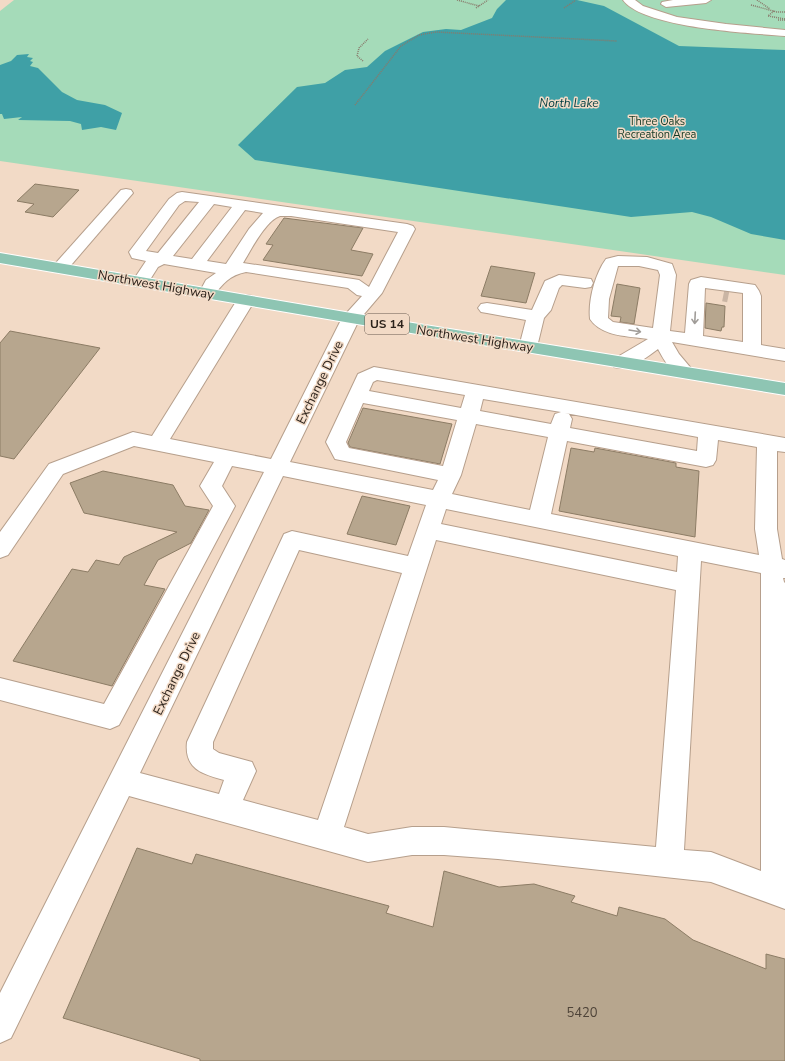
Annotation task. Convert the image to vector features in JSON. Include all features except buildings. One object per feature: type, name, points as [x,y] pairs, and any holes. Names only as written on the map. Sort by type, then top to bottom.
[{"type":"main road","name":"Northwest Highway","points":[[0,258],[350,318],[785,389]]},
{"type":"lane","points":[[628,0],[631,4],[643,11],[660,16],[696,23],[785,33]]},
{"type":"lane","points":[[666,4],[706,0]]},
{"type":"lane","points":[[60,268],[126,193]]},
{"type":"lane","points":[[279,211],[210,199],[182,196],[174,202],[137,252],[138,255],[196,265],[230,270],[246,267],[353,284],[363,292],[374,293]]},
{"type":"lane","points":[[140,282],[152,264],[162,259],[210,199]]},
{"type":"lane","points":[[196,265],[242,204]]},
{"type":"lane","points":[[207,293],[212,284],[230,270],[255,232],[270,214],[279,211]]},
{"type":"lane","name":"Exchange Drive","points":[[0,1027],[278,467],[350,318],[374,293],[407,229],[291,211],[279,211]]},
{"type":"lane","points":[[157,444],[240,299],[239,281],[237,275],[230,270]]},
{"type":"lane","points":[[686,373],[671,357],[661,336],[668,275],[637,270],[628,271],[617,275],[612,282],[608,294],[605,316],[599,319],[602,323],[609,326],[661,336],[785,355]]},
{"type":"lane","points":[[528,347],[536,316],[542,310],[551,285],[555,281],[559,280],[585,283]]},
{"type":"lane","points":[[694,340],[697,284],[701,282],[749,289],[752,296],[752,349]]},
{"type":"lane","points":[[696,288],[752,296]]},
{"type":"lane","points":[[488,308],[536,316]]},
{"type":"lane","points":[[621,363],[643,352],[661,336]]},
{"type":"lane","points":[[122,781],[368,848],[412,841],[444,841],[711,866],[781,892],[778,579],[766,529],[776,465],[776,444],[374,373],[365,378],[336,442],[342,454],[451,475]]},
{"type":"lane","points":[[327,836],[428,530],[439,500],[451,475],[476,391]]},
{"type":"lane","points":[[357,395],[706,460],[709,432]]},
{"type":"lane","points":[[539,520],[565,406]]},
{"type":"lane","points":[[0,549],[56,469],[133,440],[278,467],[690,550],[778,579]]},
{"type":"lane","points":[[0,689],[110,717],[224,506],[211,486],[227,457]]},
{"type":"lane","points":[[428,530],[688,583]]},
{"type":"lane","points":[[226,809],[242,771],[204,759],[199,751],[200,742],[292,540],[416,567]]},
{"type":"lane","points":[[669,862],[690,550]]},
{"type":"path","points":[[457,0],[479,6]]},
{"type":"path","points":[[476,8],[488,0]]},
{"type":"path","points":[[564,8],[576,0]]},
{"type":"path","points":[[757,0],[773,11]]},
{"type":"path","points":[[751,4],[773,11],[785,12]]},
{"type":"path","points":[[773,11],[768,16],[785,19]]},
{"type":"path","points":[[355,105],[401,46],[419,35],[436,32],[617,41]]},
{"type":"path","points":[[363,61],[357,56],[359,48],[368,39]]},
{"type":"green space","name":"Three Oaks Recreation Area","points":[[14,0],[785,0],[785,275],[0,161],[0,11]]},
{"type":"water","name":"North Lake","points":[[506,0],[577,0],[604,6],[679,46],[785,50],[785,240],[751,234],[711,217],[692,212],[631,217],[255,160],[238,145],[297,87],[325,83],[345,70],[367,67],[385,51],[423,32],[446,29],[461,30],[492,18],[497,9]]},
{"type":"water","points":[[29,54],[27,57],[33,58],[30,61],[33,62],[30,66],[38,68],[62,92],[77,100],[105,105],[122,113],[116,130],[101,127],[82,130],[81,124],[70,121],[18,120],[22,117],[4,119],[2,114],[0,114],[0,65],[11,61],[17,55]]},
{"type":"tunnel","points":[[724,292],[729,293]]}]
